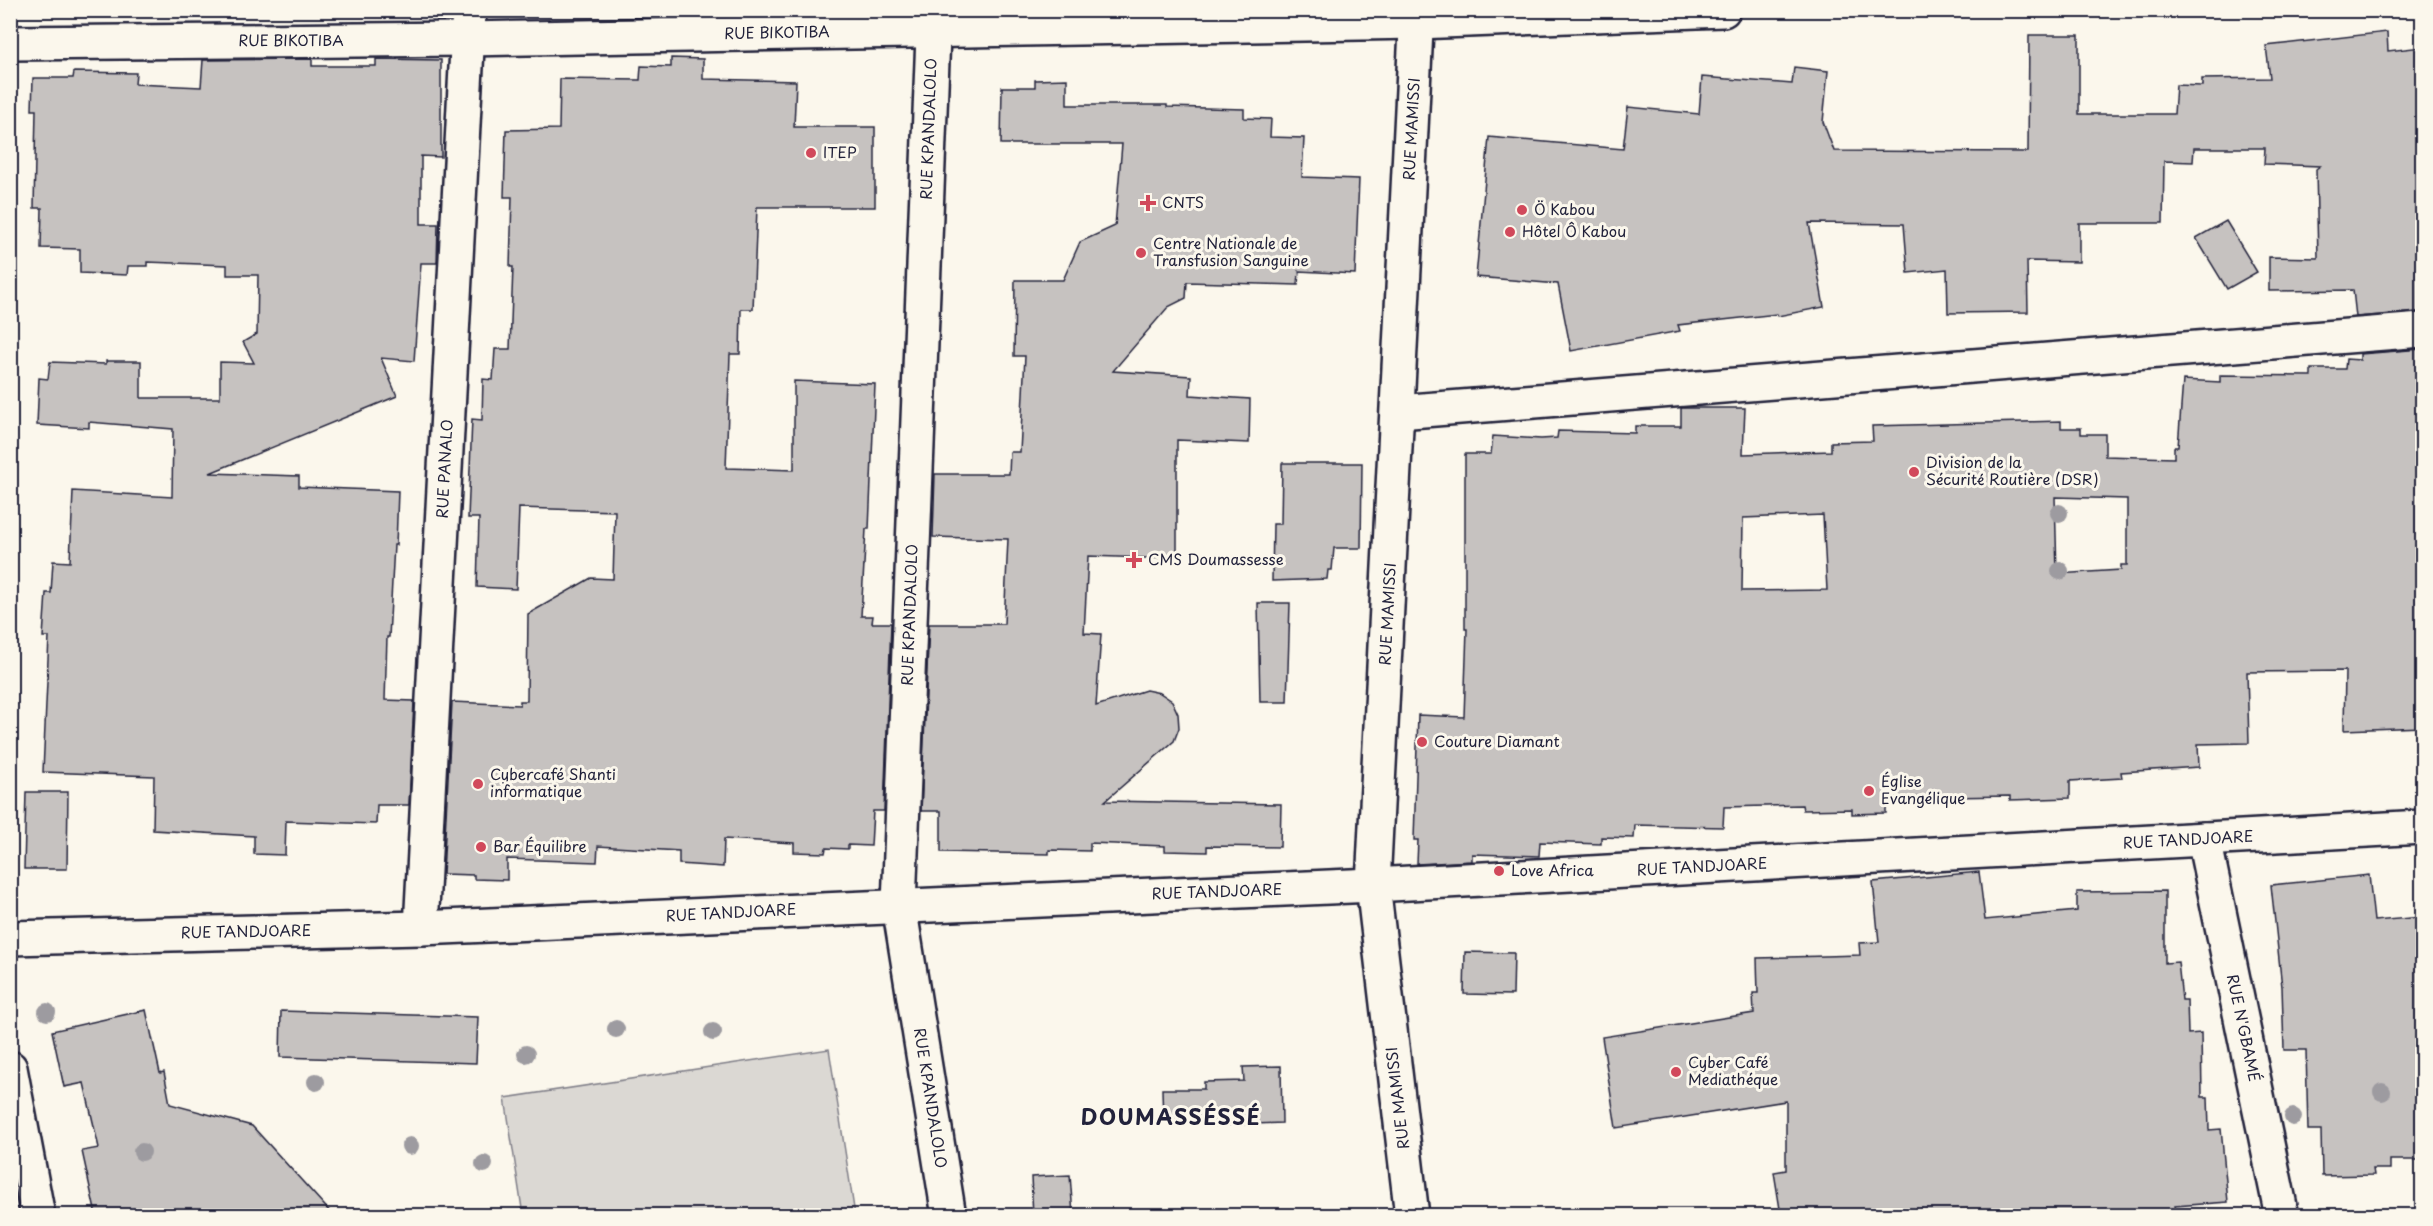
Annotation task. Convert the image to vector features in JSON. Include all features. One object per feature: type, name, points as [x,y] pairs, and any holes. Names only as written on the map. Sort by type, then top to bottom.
[{"type":"street","name":"RUE BIKOTIBA","points":[[10,43],[468,25],[1417,16],[1723,10]]},
{"type":"street","name":"RUE MAMISSI","points":[[1412,1215],[1373,885],[1417,16]]},
{"type":"street","name":"RUE KPANDALOLO","points":[[933,20],[898,905],[949,1215]]},
{"type":"street","name":"RUE PANALO","points":[[420,928],[468,25]]},
{"type":"street","points":[[1398,412],[2422,330]]},
{"type":"street","name":"RUE TANDJOARE","points":[[10,938],[420,928],[1373,885],[2422,828]]},
{"type":"street","name":"RUE N'GBAMÉ","points":[[2204,840],[2282,1215]]},
{"type":"street","points":[[10,1068],[38,1215]]},
{"type":"shaded area","points":[[829,1049],[855,1215],[523,1215],[505,1098]]},
{"type":"building","points":[[2387,32],[2388,51],[2422,47],[2422,312],[2356,317],[2353,290],[2269,291],[2269,257],[2318,258],[2316,169],[2320,166],[2264,164],[2265,148],[2194,148],[2193,162],[2164,161],[2163,223],[2079,223],[2079,262],[2027,261],[2028,312],[1948,313],[1947,269],[1908,273],[1904,224],[1809,223],[1824,307],[1778,316],[1777,314],[1678,325],[1680,331],[1571,351],[1558,284],[1476,277],[1489,137],[1623,149],[1628,107],[1699,114],[1702,77],[1792,84],[1794,67],[1828,71],[1823,122],[1834,151],[2028,152],[2029,35],[2079,35],[2079,114],[2174,114],[2176,85],[2202,86],[2202,79],[2270,78],[2266,46]]},
{"type":"building","points":[[671,58],[703,59],[703,79],[796,81],[794,127],[875,127],[875,207],[757,207],[753,309],[741,309],[740,354],[730,354],[726,468],[794,470],[794,381],[875,384],[869,529],[866,529],[861,616],[873,616],[872,623],[891,623],[884,811],[873,811],[871,846],[848,845],[848,849],[826,848],[825,853],[794,852],[794,843],[724,839],[723,867],[679,864],[679,851],[598,846],[597,862],[507,859],[507,880],[474,879],[474,875],[443,874],[452,702],[520,705],[520,701],[527,701],[528,614],[591,578],[613,579],[615,511],[519,508],[516,589],[477,587],[479,518],[468,518],[472,419],[482,420],[483,379],[493,380],[495,349],[510,349],[513,267],[510,267],[512,197],[504,197],[506,130],[559,129],[560,79],[640,80],[641,66],[671,67]]},
{"type":"building","points":[[312,59],[312,66],[376,66],[376,59],[441,60],[441,157],[421,156],[421,224],[438,224],[437,263],[421,263],[414,361],[381,358],[397,396],[210,473],[299,476],[299,487],[398,491],[396,545],[394,545],[389,637],[387,637],[385,700],[414,701],[409,805],[377,805],[376,824],[286,821],[285,855],[254,854],[254,836],[153,830],[154,776],[43,772],[49,637],[43,637],[46,593],[51,593],[53,561],[70,562],[73,491],[172,497],[173,429],[89,422],[89,428],[37,425],[39,378],[48,379],[50,362],[106,364],[106,361],[141,361],[141,398],[220,398],[220,362],[254,363],[243,342],[257,334],[258,275],[227,275],[227,265],[147,262],[147,266],[128,266],[127,275],[80,273],[80,249],[41,248],[42,208],[34,208],[36,110],[32,110],[33,78],[73,78],[74,72],[136,73],[135,84],[201,87],[203,60]]},
{"type":"building","points":[[1067,79],[1067,105],[1167,105],[1167,107],[1244,109],[1244,118],[1271,119],[1270,137],[1304,138],[1302,177],[1359,179],[1355,274],[1299,271],[1298,285],[1187,282],[1186,298],[1168,307],[1113,371],[1191,376],[1190,395],[1250,399],[1249,443],[1177,440],[1177,559],[1088,556],[1084,633],[1101,634],[1096,706],[1146,690],[1160,693],[1172,701],[1178,714],[1179,728],[1174,741],[1105,801],[1281,804],[1280,847],[1207,846],[1207,852],[1165,851],[1165,846],[1090,843],[1090,851],[1049,850],[1049,854],[941,852],[941,811],[921,811],[929,624],[1004,624],[1008,539],[933,537],[935,474],[1009,474],[1010,452],[1020,452],[1025,356],[1014,356],[1015,280],[1063,280],[1080,242],[1115,226],[1122,144],[1001,144],[1002,87],[1035,87],[1035,80]]},
{"type":"building","points":[[2226,221],[2257,272],[2227,289],[2196,238]]},
{"type":"building","points":[[2422,349],[2422,727],[2344,730],[2345,671],[2247,672],[2249,743],[2198,744],[2199,767],[2121,772],[2122,778],[2070,781],[2070,798],[2010,800],[2010,796],[1886,798],[1886,813],[1852,814],[1852,809],[1803,810],[1802,805],[1724,807],[1723,827],[1635,825],[1634,838],[1601,837],[1601,844],[1540,842],[1539,856],[1472,854],[1472,861],[1417,864],[1418,840],[1414,840],[1418,715],[1464,717],[1467,629],[1465,629],[1465,454],[1491,454],[1493,436],[1541,439],[1557,438],[1558,431],[1635,433],[1635,426],[1681,426],[1681,408],[1745,408],[1743,454],[1831,451],[1831,442],[1873,441],[1872,426],[2061,421],[2061,428],[2081,428],[2081,434],[2105,434],[2105,456],[2174,458],[2174,447],[2178,447],[2183,380],[2220,382],[2220,375],[2311,376],[2311,369],[2345,369],[2346,359],[2360,360],[2360,354]],"holes":[[[2055,497],[2127,499],[2127,565],[2121,565],[2121,570],[2057,574]],[[1823,515],[1827,590],[1742,591],[1743,518]]]},
{"type":"building","points":[[1282,463],[1362,463],[1361,548],[1334,548],[1332,570],[1328,570],[1327,579],[1272,581],[1273,524],[1281,524]]},
{"type":"building","points":[[1258,603],[1290,603],[1287,702],[1260,702]]},
{"type":"building","points":[[26,792],[68,792],[67,869],[24,869]]},
{"type":"building","points":[[1979,872],[1985,920],[2077,911],[2077,892],[2165,891],[2165,963],[2178,962],[2182,1000],[2187,1000],[2188,1034],[2201,1033],[2202,1097],[2208,1097],[2209,1130],[2221,1129],[2228,1202],[2175,1206],[2176,1215],[1781,1215],[1774,1172],[1786,1170],[1786,1101],[1616,1128],[1602,1037],[1754,1013],[1753,993],[1758,993],[1757,958],[1860,955],[1859,943],[1879,942],[1873,882]]},
{"type":"building","points":[[2369,875],[2374,921],[2422,917],[2422,1160],[2390,1160],[2390,1169],[2373,1169],[2374,1175],[2322,1176],[2321,1130],[2308,1130],[2306,1050],[2284,1050],[2282,987],[2271,885]]},
{"type":"building","points":[[1465,952],[1514,953],[1513,995],[1464,994]]},
{"type":"building","points":[[146,1010],[160,1073],[164,1072],[170,1104],[252,1126],[333,1215],[96,1215],[82,1151],[99,1148],[84,1083],[64,1087],[52,1031]]},
{"type":"building","points":[[281,1011],[478,1017],[476,1063],[280,1057]]},
{"type":"building","points":[[1281,1066],[1282,1123],[1205,1126],[1205,1121],[1163,1122],[1162,1089],[1204,1089],[1204,1082],[1244,1081],[1243,1067]]},
{"type":"building","points":[[1070,1175],[1073,1215],[1033,1215],[1031,1177]]},
{"type":"place","name":"ITEP","points":[[811,153]]},
{"type":"place","name":"CNTS","points":[[1148,203]]},
{"type":"place","name":"Ö Kabou","points":[[1522,210]]},
{"type":"place","name":"Hôtel Ô Kabou","points":[[1510,232]]},
{"type":"place","name":"Centre Nationale de Transfusion Sanguine","points":[[1141,253]]},
{"type":"place","name":"Division de la Sécurité Routière (DSR)","points":[[1914,472]]},
{"type":"place","name":"CMS Doumassesse","points":[[1134,560]]},
{"type":"place","name":"Couture Diamant","points":[[1422,742]]},
{"type":"place","name":"Cybercafé Shanti informatique","points":[[478,784]]},
{"type":"place","name":"Église Evangélique","points":[[1869,791]]},
{"type":"place","name":"Bar Équilibre","points":[[481,847]]},
{"type":"place","name":"Love Africa","points":[[1499,871]]},
{"type":"place","name":"Cyber Café Mediathéque","points":[[1676,1072]]},
{"type":"district","name":"DOUMASSÉSSÉ","points":[[1171,1118]]}]
